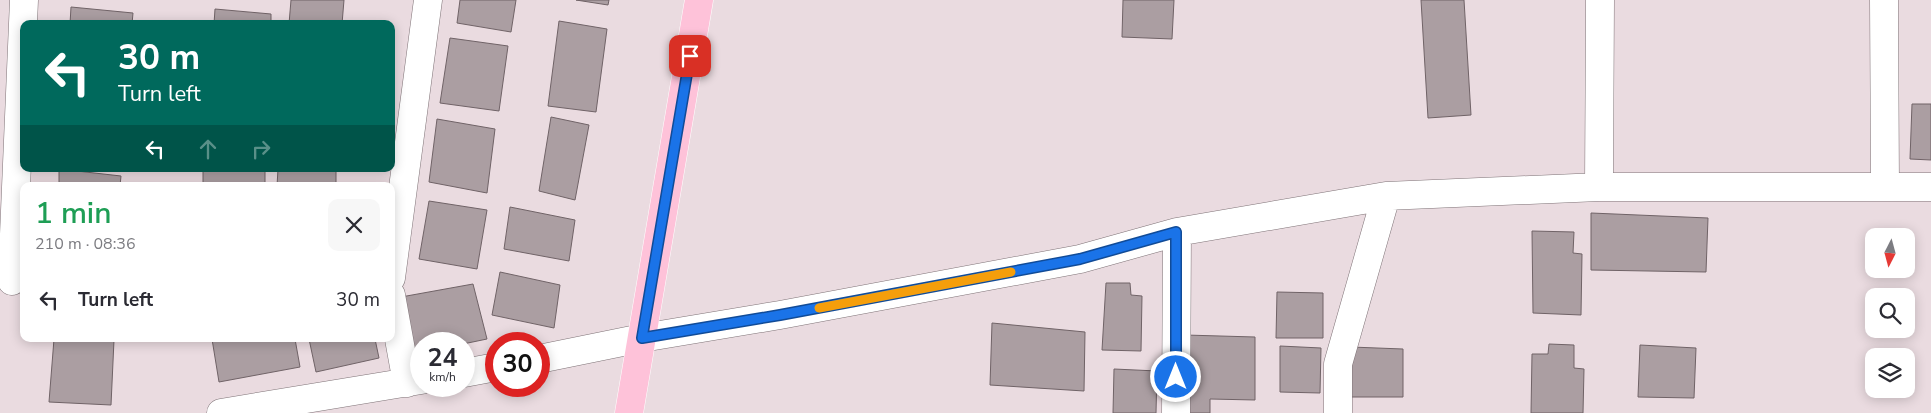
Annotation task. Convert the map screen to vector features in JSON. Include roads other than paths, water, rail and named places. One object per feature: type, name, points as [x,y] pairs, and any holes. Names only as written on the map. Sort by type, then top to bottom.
[{"type":"main road","points":[[629,413],[699,0]]},
{"type":"street","points":[[23,20],[24,0]]},
{"type":"street","points":[[395,248],[428,0]]},
{"type":"street","points":[[1599,188],[1600,0]]},
{"type":"street","points":[[1884,0],[1885,186]]},
{"type":"street","points":[[12,281],[20,94]]},
{"type":"street","points":[[550,357],[642,338],[780,315],[1080,259],[1176,232],[1386,196],[1599,188],[1931,187]]},
{"type":"street","points":[[1338,413],[1338,364],[1386,196]]},
{"type":"street","points":[[1176,232],[1176,413]]},
{"type":"street","points":[[395,310],[410,366]]},
{"type":"street","points":[[221,413],[410,382]]}]
